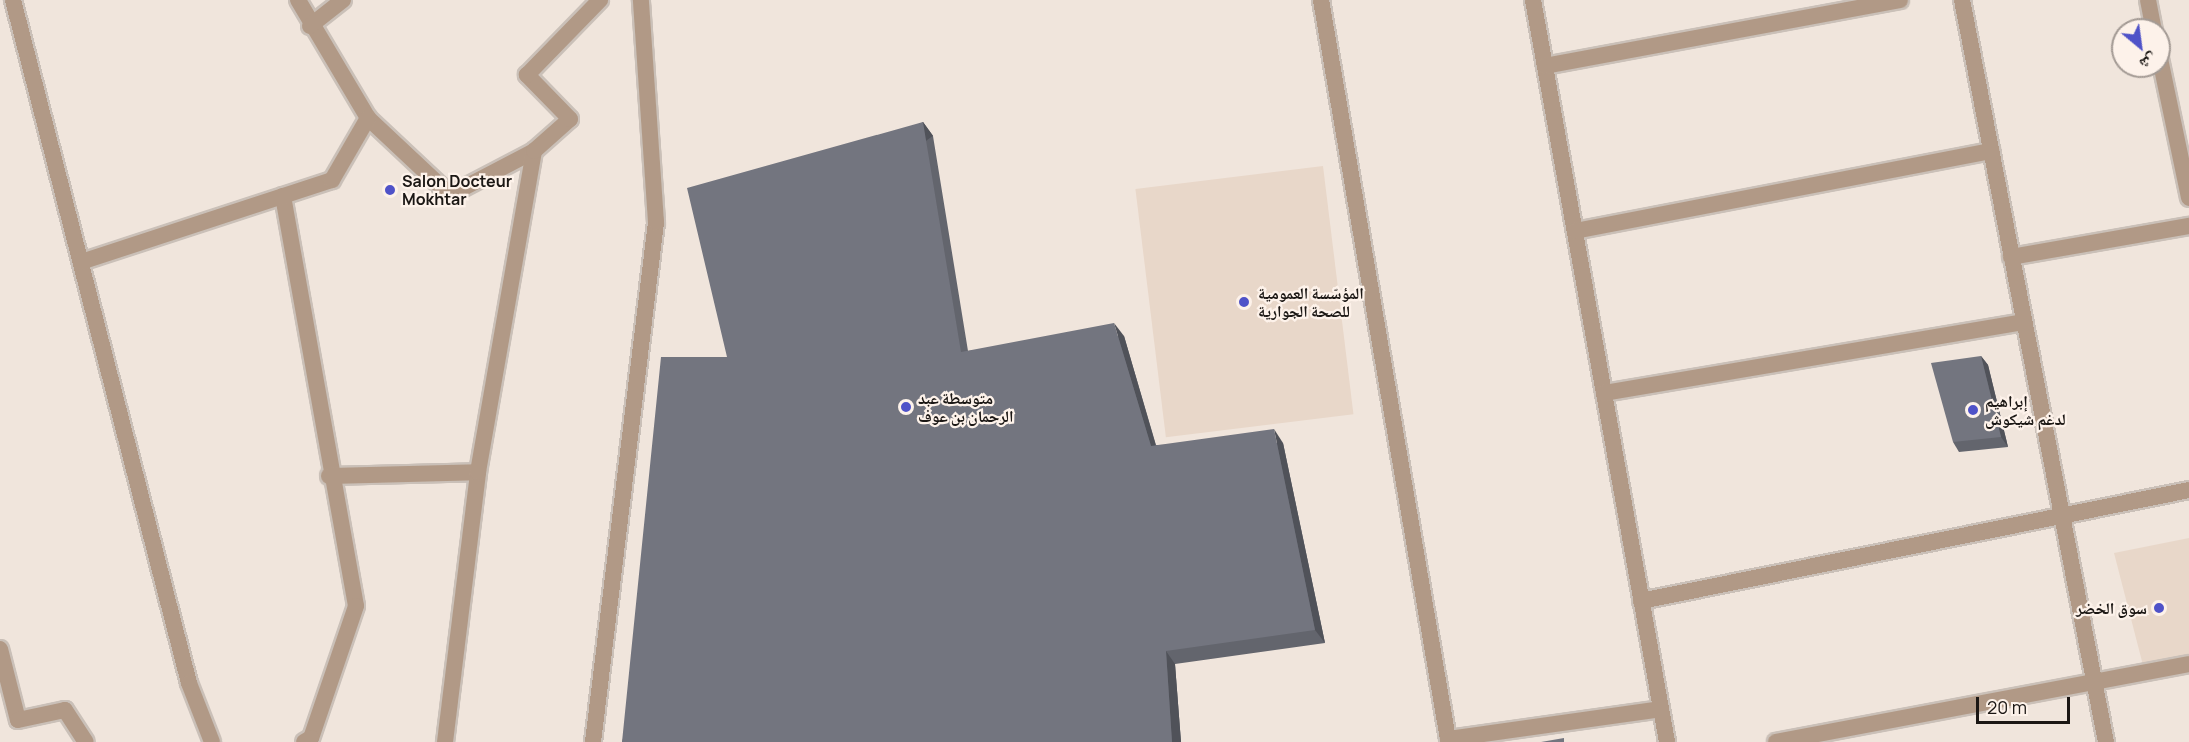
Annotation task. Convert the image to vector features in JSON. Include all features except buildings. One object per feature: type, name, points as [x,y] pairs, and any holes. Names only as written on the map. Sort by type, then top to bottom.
[{"type":"street","points":[[13,0],[189,683],[212,742]]},
{"type":"street","points":[[298,0],[310,26],[368,118],[450,195],[534,151],[570,119],[527,75],[600,0]]},
{"type":"street","points":[[310,26],[343,0]]},
{"type":"street","points":[[593,742],[656,222],[641,0]]},
{"type":"street","points":[[1321,0],[1448,741],[1483,738],[1661,709]]},
{"type":"street","points":[[1533,0],[1667,742]]},
{"type":"street","points":[[1545,66],[1900,0]]},
{"type":"street","points":[[1962,0],[2106,742]]},
{"type":"street","points":[[2148,0],[2152,18]]},
{"type":"street","points":[[2164,78],[2189,198]]},
{"type":"street","points":[[81,262],[332,180],[368,118]]},
{"type":"street","points":[[445,742],[478,472],[534,151]]},
{"type":"street","points":[[1575,231],[1991,151]]},
{"type":"street","points":[[283,195],[329,476],[356,606],[311,738],[304,742]]},
{"type":"street","points":[[2011,257],[2189,226]]},
{"type":"street","points":[[1604,393],[2024,322]]},
{"type":"street","points":[[329,476],[478,472]]},
{"type":"street","points":[[1641,601],[2189,489]]},
{"type":"street","points":[[0,649],[18,720],[65,710],[86,742]]},
{"type":"street","points":[[1776,742],[2095,683],[2189,663]]},
{"type":"shaded area","name":"المؤسّسة العمومية للصحة الجوارية","points":[[1323,166],[1353,414],[1166,437],[1135,189]]},
{"type":"shaded area","name":"سوق الخضر","points":[[2189,538],[2189,664],[2145,673],[2114,553]]},
{"type":"place","name":"Salon Docteur Mokhtar","points":[[390,190]]},
{"type":"place","name":"المؤسّسة العمومية للصحة الجوارية","points":[[1244,302]]},
{"type":"place","name":"متوسطة عبد الرحمان بن عوف","points":[[906,407]]},
{"type":"place","name":"إبراهيم لدغم شيكوش","points":[[1973,410]]},
{"type":"place","name":"سوق الخضر","points":[[2159,608]]}]
